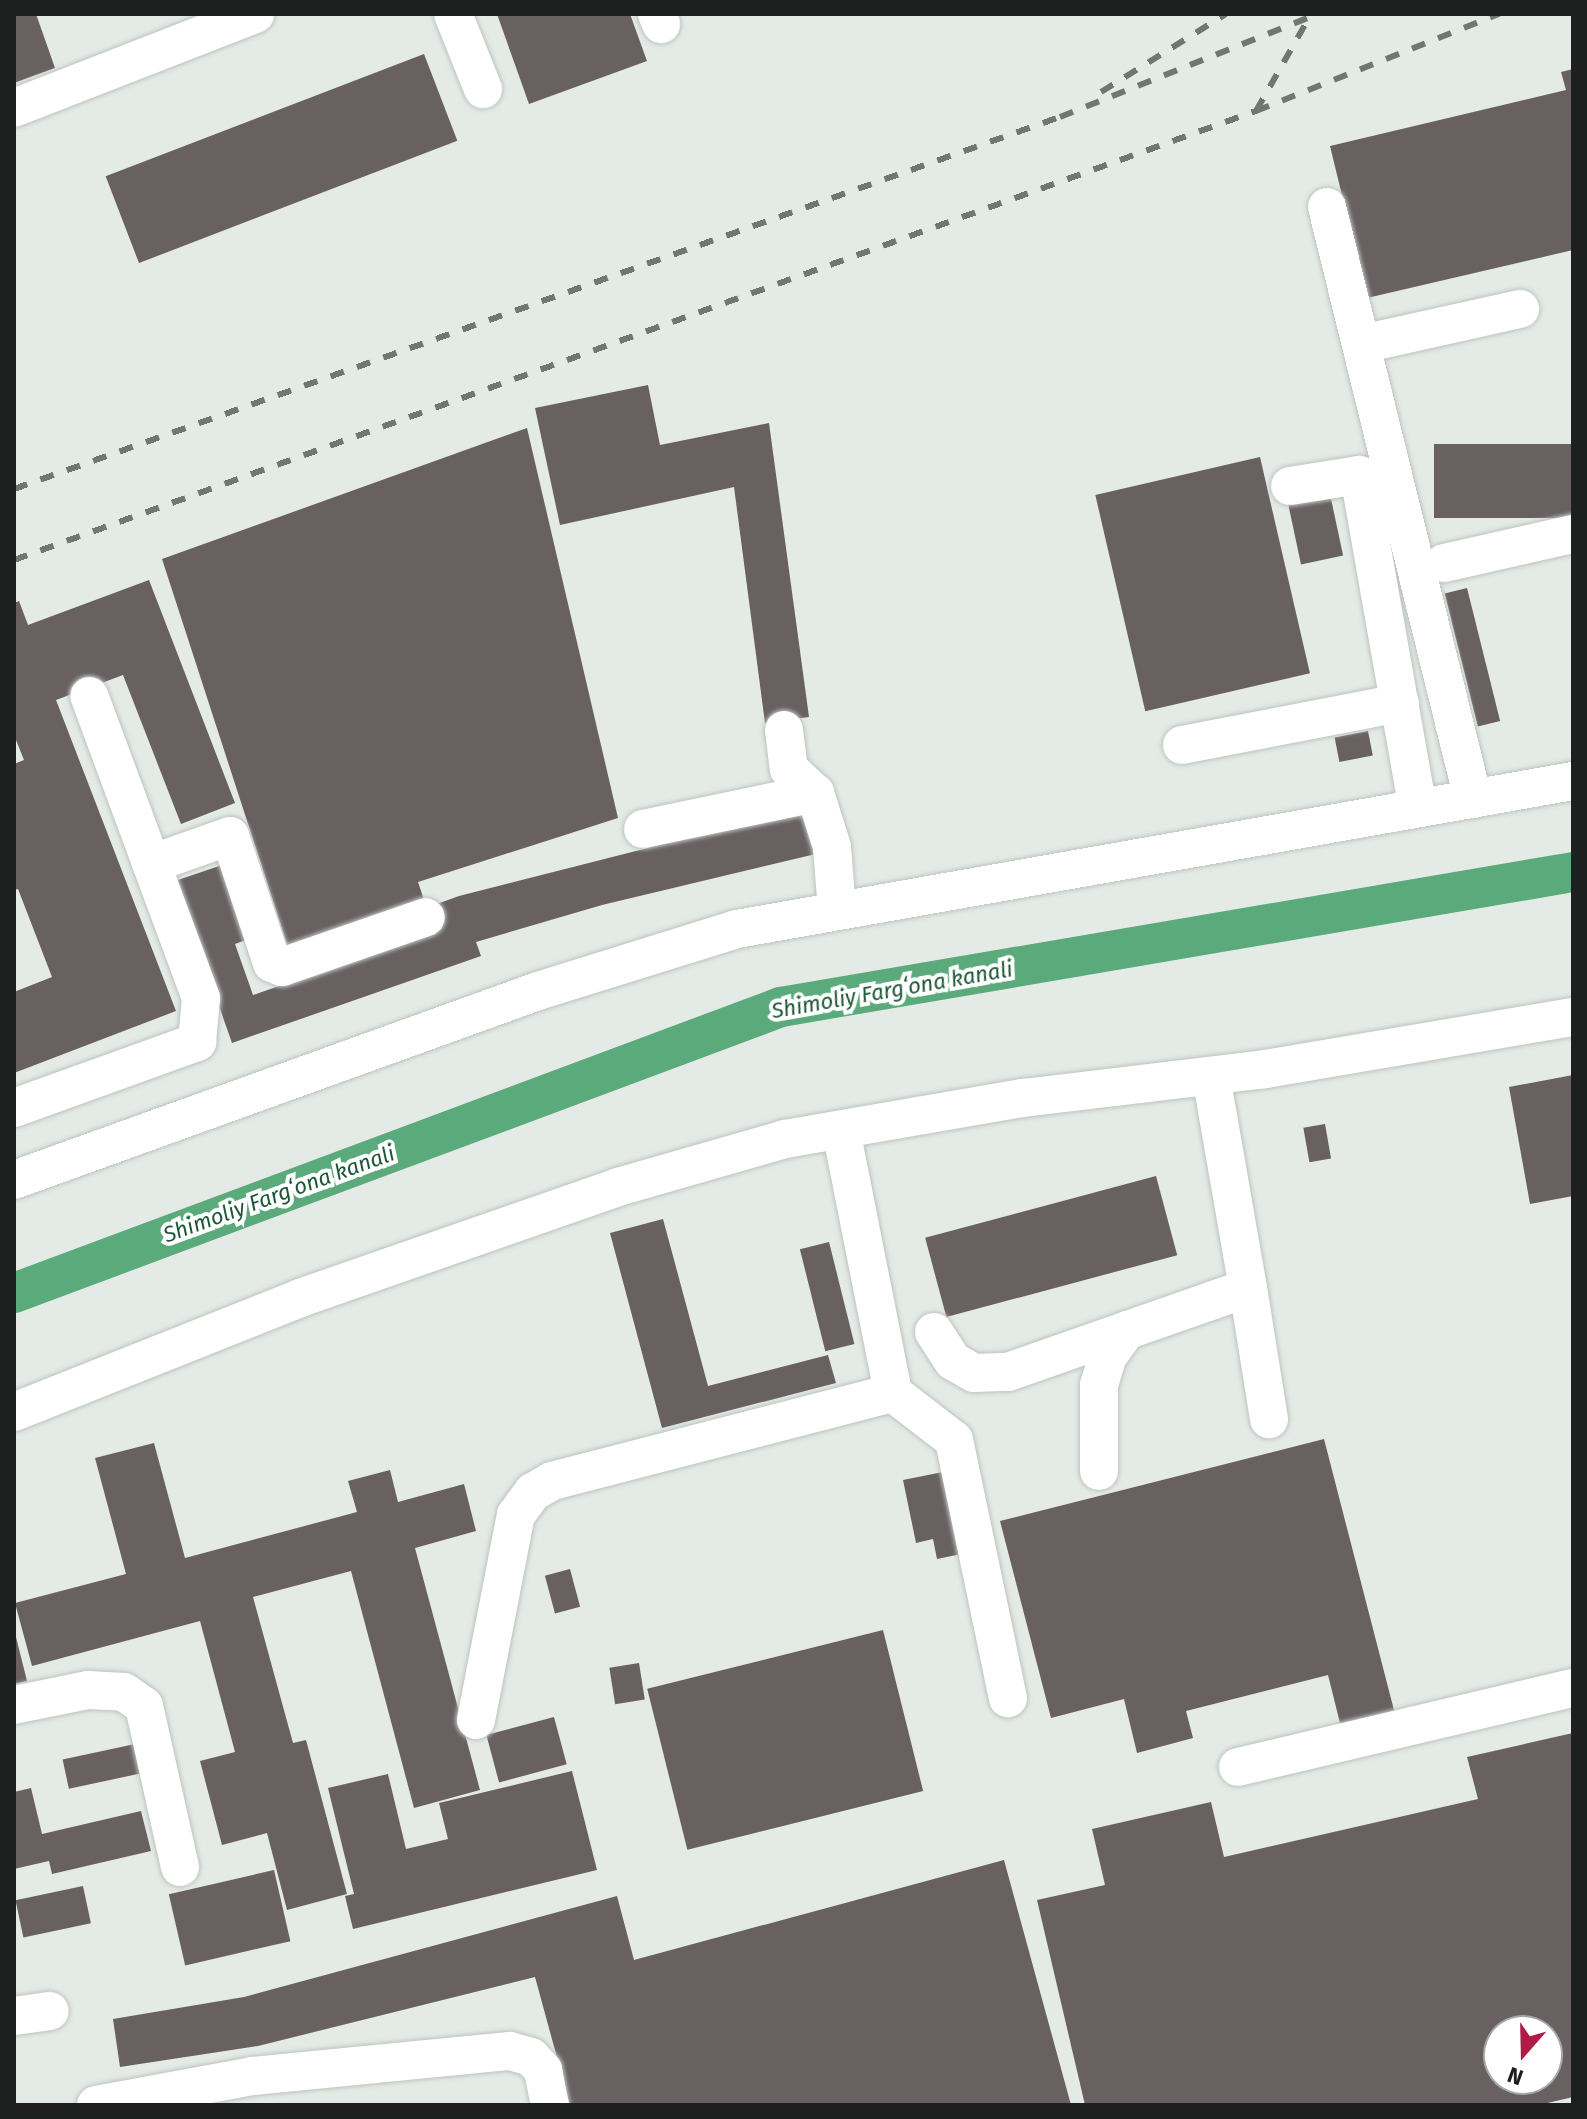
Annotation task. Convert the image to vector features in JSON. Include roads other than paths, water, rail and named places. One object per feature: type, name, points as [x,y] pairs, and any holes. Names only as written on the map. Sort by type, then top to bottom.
[{"type":"street","points":[[14,108],[255,14]]},
{"type":"street","points":[[453,14],[483,89]]},
{"type":"street","points":[[1327,207],[1473,799]]},
{"type":"street","points":[[1362,344],[1520,309]]},
{"type":"street","points":[[1290,486],[1359,475],[1417,805]]},
{"type":"street","points":[[1444,563],[1573,534]]},
{"type":"street","points":[[14,1108],[197,1042],[201,998],[89,696]]},
{"type":"street","points":[[1182,745],[1400,703]]},
{"type":"street","points":[[784,730],[789,769],[815,793],[832,847],[837,911]]},
{"type":"street","points":[[14,1180],[538,991],[737,929],[1417,805],[1473,799],[1573,781]]},
{"type":"street","points":[[643,829],[815,793]]},
{"type":"street","points":[[151,864],[230,836],[272,963],[282,967],[426,917]]},
{"type":"street","points":[[14,1412],[300,1298],[618,1187],[785,1139],[1023,1098],[1211,1076],[1573,1017]]},
{"type":"street","points":[[1211,1076],[1269,1419]]},
{"type":"street","points":[[841,1130],[893,1393],[954,1440],[1008,1698]]},
{"type":"street","points":[[934,1332],[953,1361],[974,1373],[1008,1372],[1248,1288]]},
{"type":"street","points":[[1099,1471],[1099,1385],[1108,1356],[1127,1330]]},
{"type":"street","points":[[476,1720],[516,1515],[533,1492],[552,1481],[893,1393]]},
{"type":"street","points":[[1238,1767],[1573,1688]]},
{"type":"street","points":[[14,1705],[88,1690],[124,1692],[144,1706],[180,1867]]},
{"type":"street","points":[[96,2105],[253,2076],[510,2051],[531,2057],[543,2070],[550,2105]]},
{"type":"waterway","name":"Shimoliy Fargʻona kanali","points":[[14,1293],[781,1007],[1573,872]]},
{"type":"railway","points":[[1101,92],[1226,14]]},
{"type":"railway","points":[[1256,111],[1311,14]]},
{"type":"railway","points":[[14,489],[1060,117],[1317,14]]},
{"type":"railway","points":[[14,560],[1256,111],[1499,14]]}]
